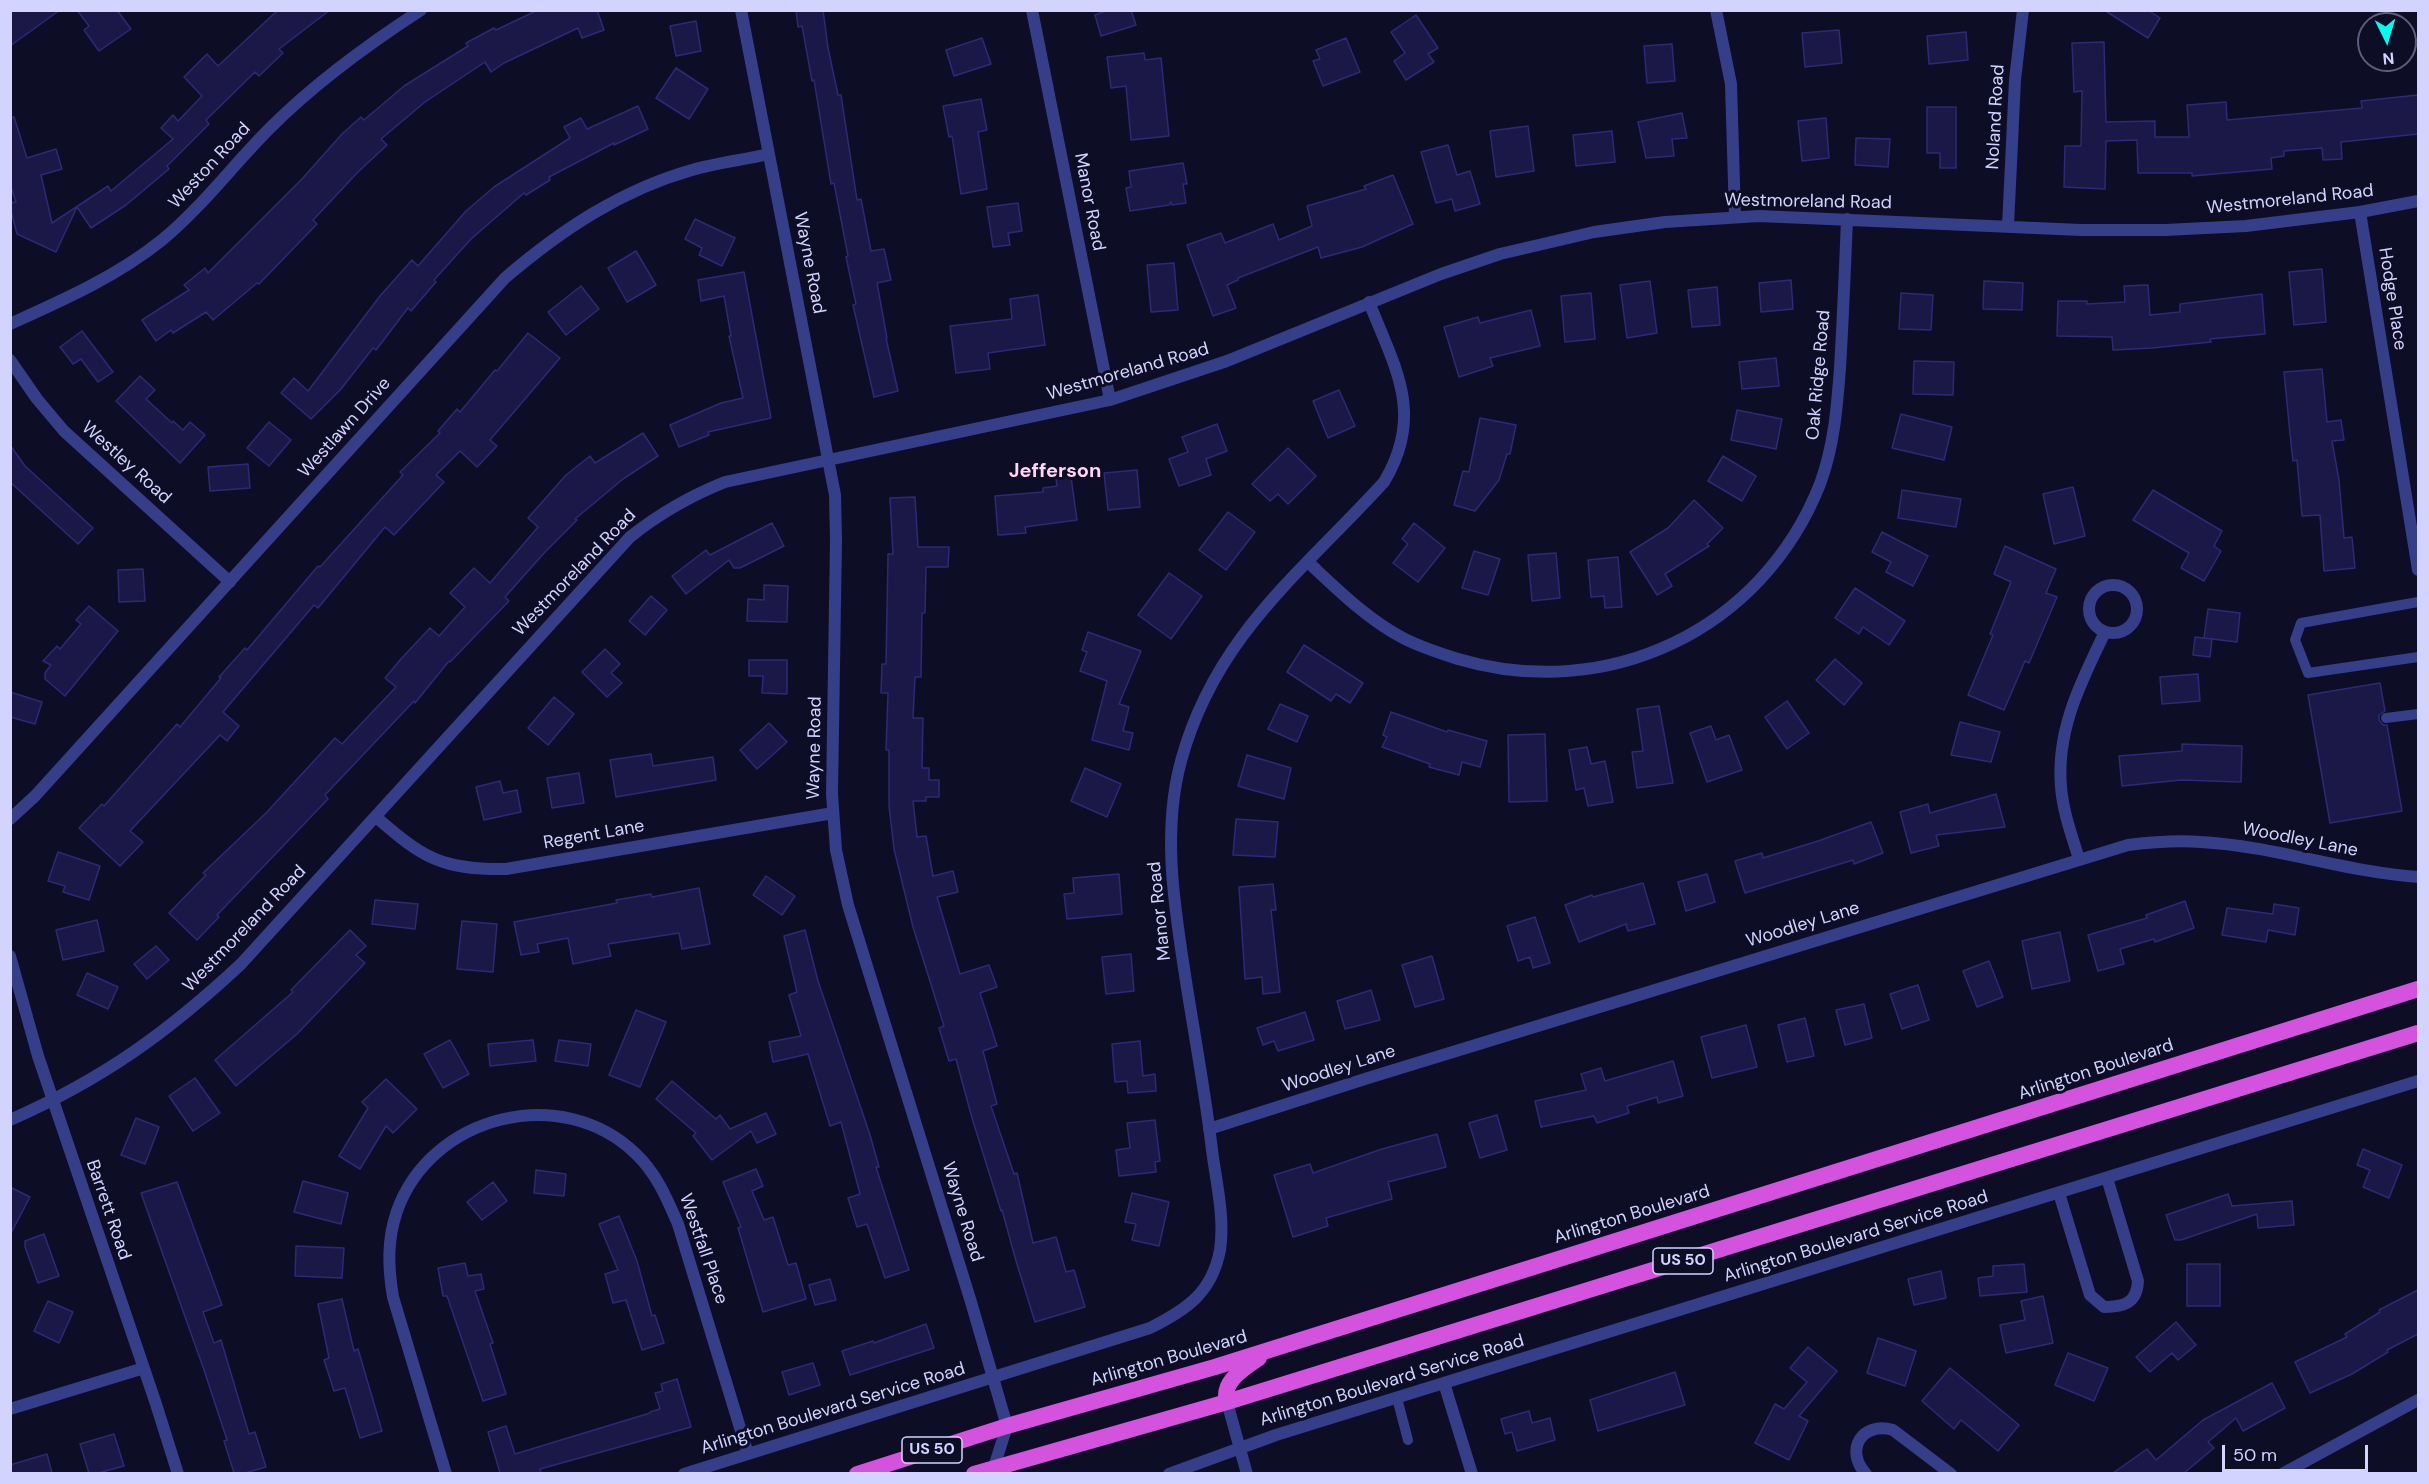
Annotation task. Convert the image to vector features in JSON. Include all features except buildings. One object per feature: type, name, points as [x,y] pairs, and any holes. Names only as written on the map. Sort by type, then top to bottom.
[{"type":"highway","name":"Arlington Boulevard","points":[[857,1473],[1275,1347],[2418,989]]},
{"type":"highway","name":"US 50","points":[[974,1473],[1227,1402],[2418,1033]]},
{"type":"highway","points":[[1227,1402],[1226,1391],[1233,1379],[1275,1347]]},
{"type":"street","name":"Weston Road","points":[[10,324],[81,292],[123,268],[161,240],[197,208],[269,128],[320,83],[377,39],[421,10]]},
{"type":"street","name":"Wayne Road","points":[[741,10],[835,495],[833,813],[836,850],[848,905],[1007,1426]]},
{"type":"street","name":"Manor Road","points":[[1032,10],[1110,400]]},
{"type":"street","points":[[1716,10],[1731,84],[1735,216]]},
{"type":"street","name":"Noland Road","points":[[2008,226],[2015,80],[2023,10]]},
{"type":"street","name":"Westlawn Drive","points":[[10,819],[35,796],[505,278],[540,248],[579,220],[619,198],[656,182],[693,170],[769,154]]},
{"type":"street","name":"Westmoreland Road","points":[[10,1120],[52,1101],[112,1068],[152,1041],[198,1003],[241,964],[630,537],[675,505],[725,482],[829,458],[960,433],[1110,400],[1227,361],[1441,274],[1500,254],[1567,237],[1665,222],[1735,216],[2164,230],[2246,226],[2360,212],[2418,201]]},
{"type":"street","name":"Hodge Place","points":[[2360,212],[2418,570]]},
{"type":"street","name":"Oak Ridge Road","points":[[1308,562],[1343,595],[1403,638],[1437,652],[1488,668],[1564,673],[1605,667],[1640,657],[1697,631],[1740,599],[1761,578],[1786,547],[1806,514],[1820,483],[1836,422],[1847,219]]},
{"type":"street","name":"Manor Road","points":[[993,1378],[1150,1328],[1180,1313],[1192,1303],[1212,1274],[1222,1227],[1171,868],[1173,807],[1180,763],[1192,723],[1209,686],[1232,647],[1260,611],[1384,482],[1395,463],[1403,441],[1406,417],[1404,395],[1369,302]]},
{"type":"street","name":"Westley Road","points":[[10,360],[37,399],[64,431],[230,582]]},
{"type":"street","points":[[2107,586],[2124,587],[2136,600],[2136,618],[2124,631],[2105,632],[2092,622],[2089,614],[2092,596],[2107,586]]},
{"type":"street","points":[[2079,859],[2065,812],[2061,787],[2060,753],[2071,708],[2105,632]]},
{"type":"street","name":"Regent Lane","points":[[376,817],[408,845],[428,856],[451,865],[487,870],[506,869],[833,813]]},
{"type":"street","name":"Woodley Lane","points":[[1209,1129],[2127,845],[2163,841],[2202,842],[2369,871],[2418,877]]},
{"type":"street","name":"Barrett Road","points":[[10,956],[52,1101],[178,1473]]},
{"type":"street","name":"Arlington Boulevard Service Road","points":[[1169,1473],[1444,1383],[2418,1081]]},
{"type":"street","name":"Westfall Place","points":[[446,1473],[393,1296],[388,1267],[389,1240],[397,1211],[409,1185],[437,1152],[461,1134],[489,1122],[515,1116],[558,1116],[584,1123],[626,1146],[651,1171],[664,1191],[678,1224],[747,1454]]},
{"type":"street","points":[[2059,1193],[2090,1295],[2104,1307],[2116,1307],[2134,1298],[2138,1281],[2107,1178]]},
{"type":"street","points":[[10,1409],[144,1368]]},
{"type":"street","name":"Arlington Boulevard Service Road","points":[[684,1473],[993,1378]]},
{"type":"street","points":[[1444,1383],[1472,1473]]},
{"type":"street","points":[[2282,1473],[2418,1400]]},
{"type":"street","points":[[1227,1402],[1247,1473]]},
{"type":"street","points":[[994,1467],[1007,1426]]},
{"type":"street","points":[[1866,1473],[1860,1467],[1856,1449],[1861,1437],[1867,1431],[1884,1427],[1893,1430],[1951,1473]]},
{"type":"lane","points":[[2418,602],[2301,623],[2295,640],[2308,673],[2418,657]]},
{"type":"lane","points":[[2386,718],[2418,714]]},
{"type":"lane","points":[[1397,1398],[1408,1440]]},
{"type":"district","name":"Jefferson","points":[[1055,472]]}]
